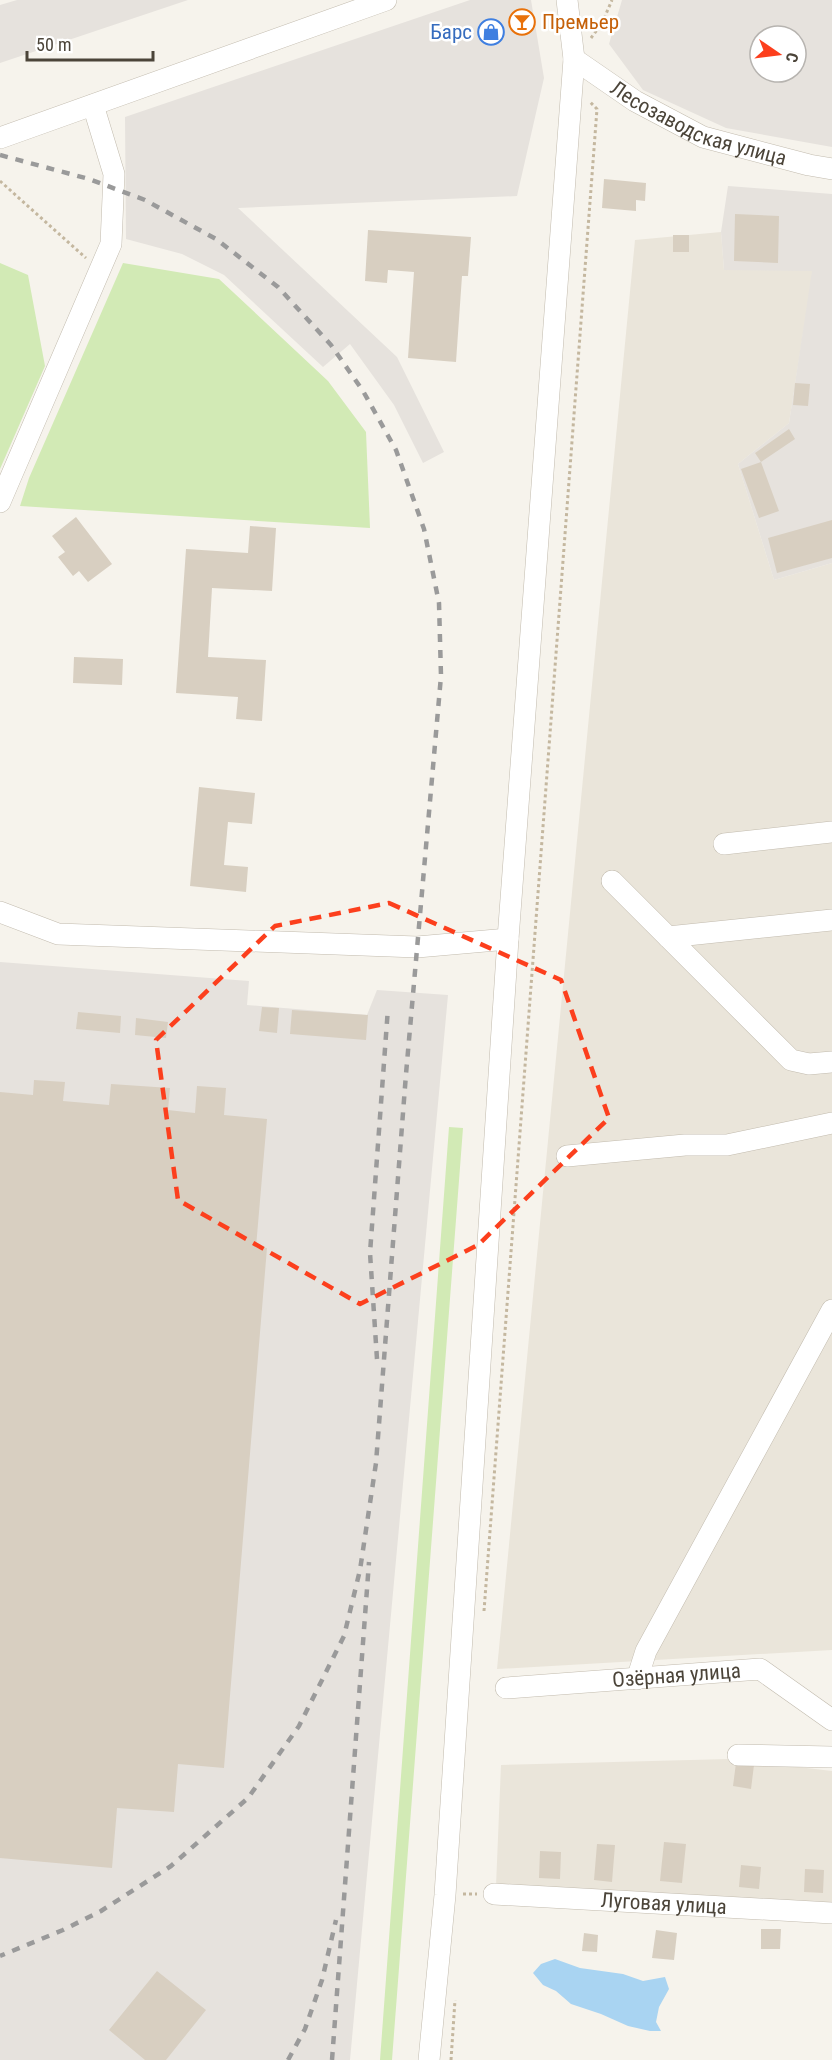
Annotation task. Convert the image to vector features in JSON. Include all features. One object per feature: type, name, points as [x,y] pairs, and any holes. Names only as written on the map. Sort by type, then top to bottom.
[{"type":"street","points":[[0,138],[386,0]]},
{"type":"street","points":[[429,2060],[445,1895],[508,939],[574,59],[567,0]]},
{"type":"street","name":"Лесозаводская улица","points":[[574,59],[635,101],[703,137],[832,169]]},
{"type":"street","points":[[0,502],[111,244],[114,174],[93,105]]},
{"type":"street","points":[[724,844],[832,832]]},
{"type":"street","points":[[612,881],[791,1060],[809,1064],[832,1062]]},
{"type":"street","points":[[0,912],[58,934],[417,947],[508,939]]},
{"type":"street","points":[[668,937],[832,920]]},
{"type":"street","points":[[567,1156],[685,1145],[727,1145],[832,1123]]},
{"type":"street","points":[[637,1679],[646,1651],[832,1310]]},
{"type":"street","name":"Озёрная улица","points":[[506,1688],[760,1669],[832,1720]]},
{"type":"street","points":[[738,1755],[832,1757]]},
{"type":"street","name":"Луговая улица","points":[[494,1894],[832,1913]]},
{"type":"path","points":[[574,59],[602,23],[612,0]]},
{"type":"path","points":[[484,1620],[597,109],[588,99]]},
{"type":"path","points":[[0,181],[100,268]]},
{"type":"path","points":[[451,2060],[456,1989]]},
{"type":"highlighted area","points":[[389,903],[561,980],[609,1118],[478,1245],[360,1304],[178,1200],[156,1040],[275,926]]},
{"type":"shaded area","points":[[17,0],[188,0],[0,63],[0,5]]},
{"type":"shaded area","points":[[470,0],[531,0],[544,78],[517,196],[238,208],[397,357],[444,452],[423,463],[394,405],[350,344],[323,367],[224,275],[182,254],[126,239],[125,117]]},
{"type":"shaded area","points":[[622,0],[832,0],[832,147],[726,128],[643,90],[609,44]]},
{"type":"shaded area","points":[[728,186],[832,194],[832,563],[774,580],[738,464],[789,423],[812,271],[724,270],[721,232]]},
{"type":"shaded area","points":[[721,232],[724,270],[813,270],[789,423],[738,464],[774,580],[832,563],[832,1650],[497,1669],[635,240]]},
{"type":"shaded area","points":[[0,962],[249,981],[247,1005],[367,1015],[377,990],[448,995],[350,2060],[0,2060]]},
{"type":"shaded area","points":[[729,1759],[832,1771],[832,1906],[496,1886],[501,1765]]},
{"type":"green space","points":[[0,263],[28,275],[45,366],[0,469]]},
{"type":"green space","points":[[123,263],[219,279],[328,381],[366,432],[370,528],[20,506],[29,478]]},
{"type":"green space","points":[[449,1127],[463,1128],[392,2060],[380,2060]]},
{"type":"water","points":[[555,1959],[580,1968],[623,1974],[643,1981],[665,1977],[669,1989],[659,2007],[656,2022],[661,2031],[628,2026],[571,2004],[556,1991],[543,1985],[533,1973],[541,1964]]},
{"type":"building","points":[[604,179],[646,183],[645,201],[636,200],[636,211],[602,208]]},
{"type":"building","points":[[735,214],[779,216],[778,263],[734,261]]},
{"type":"building","points":[[368,230],[471,237],[468,276],[462,276],[456,362],[408,358],[414,272],[388,270],[387,283],[365,281]]},
{"type":"building","points":[[673,235],[689,235],[689,252],[673,252]]},
{"type":"building","points":[[795,383],[810,384],[808,406],[793,405]]},
{"type":"building","points":[[789,429],[795,439],[761,462],[755,453]]},
{"type":"building","points":[[761,462],[779,511],[759,518],[741,469]]},
{"type":"building","points":[[76,517],[112,564],[88,582],[79,571],[73,576],[58,557],[65,552],[52,536]]},
{"type":"building","points":[[832,520],[832,558],[777,573],[768,538]]},
{"type":"building","points":[[250,526],[276,528],[272,591],[212,588],[208,657],[266,660],[262,721],[236,719],[238,697],[176,693],[186,549],[248,553]]},
{"type":"building","points":[[74,657],[123,659],[122,685],[73,683]]},
{"type":"building","points":[[199,787],[255,793],[252,824],[228,822],[224,865],[248,867],[246,892],[190,886]]},
{"type":"building","points":[[262,1007],[279,1008],[277,1033],[259,1031]]},
{"type":"building","points":[[292,1010],[368,1015],[366,1040],[290,1034]]},
{"type":"building","points":[[78,1012],[121,1016],[120,1033],[76,1029]]},
{"type":"building","points":[[136,1018],[168,1022],[166,1038],[135,1035]]},
{"type":"building","points":[[34,1080],[65,1082],[63,1101],[109,1105],[111,1084],[170,1088],[168,1110],[195,1113],[197,1086],[226,1088],[224,1115],[267,1119],[256,1247],[267,1248],[224,1768],[178,1764],[174,1812],[117,1808],[112,1868],[0,1858],[0,1092],[33,1095]]},
{"type":"building","points":[[736,1763],[754,1765],[751,1789],[733,1786]]},
{"type":"building","points":[[664,1842],[686,1844],[682,1883],[660,1881]]},
{"type":"building","points":[[597,1844],[615,1845],[612,1882],[594,1880]]},
{"type":"building","points":[[540,1851],[561,1852],[560,1879],[539,1878]]},
{"type":"building","points":[[741,1865],[761,1867],[759,1889],[739,1887]]},
{"type":"building","points":[[805,1869],[824,1870],[823,1893],[804,1892]]},
{"type":"building","points":[[761,1929],[781,1929],[780,1949],[761,1949]]},
{"type":"building","points":[[656,1930],[677,1933],[674,1960],[652,1958]]},
{"type":"building","points":[[584,1933],[598,1935],[597,1952],[582,1951]]},
{"type":"building","points":[[157,1971],[206,2010],[166,2060],[145,2060],[109,2030]]},
{"type":"railway","points":[[0,155],[89,179],[145,200],[216,239],[278,287],[331,345],[363,391],[396,450],[424,529],[439,603],[441,676],[406,1074],[376,1463],[360,1570],[344,1636],[299,1726],[248,1798],[171,1866],[101,1911],[63,1930],[0,1956]]},
{"type":"railway","points":[[377,1359],[370,1253],[388,1008]]},
{"type":"railway","points":[[332,2060],[369,1562]]},
{"type":"railway","points":[[288,2060],[305,2029],[322,1980],[336,1920]]},
{"type":"place","name":"Премьер","points":[[522,22]]},
{"type":"place","name":"Барс","points":[[491,32]]}]
